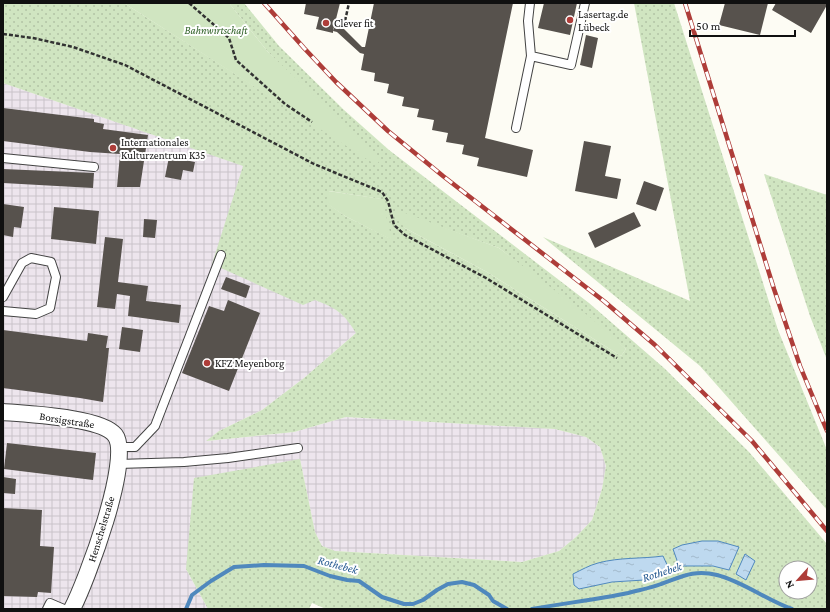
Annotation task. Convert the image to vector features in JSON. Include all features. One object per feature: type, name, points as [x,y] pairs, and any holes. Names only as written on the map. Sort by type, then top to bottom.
[{"type":"street","name":"Borsigstraße","points":[[3,412],[80,420],[105,427],[115,435],[119,447]]},
{"type":"street","name":"Henschelstraße","points":[[72,609],[96,549],[110,502],[118,464],[119,447]]},
{"type":"lane","points":[[516,128],[531,56],[528,21],[530,3]]},
{"type":"lane","points":[[531,56],[571,65],[585,3]]},
{"type":"lane","points":[[3,158],[94,167]]},
{"type":"lane","points":[[119,447],[134,447],[155,426],[221,255]]},
{"type":"lane","points":[[3,296],[22,263],[31,258],[51,262],[56,277],[50,308],[36,314],[3,311]]},
{"type":"lane","points":[[118,464],[184,462],[228,458],[298,448]]},
{"type":"lane","points":[[47,609],[50,603],[64,609]]},
{"type":"path","points":[[189,3],[229,38],[236,60],[285,104],[312,122]]},
{"type":"path","points":[[345,21],[349,3]]},
{"type":"path","points":[[3,34],[33,38],[73,47],[125,65],[314,164],[382,192],[388,201],[394,225],[405,235],[486,278],[617,358]]},
{"type":"shaded area","points":[[3,83],[244,166],[315,300],[332,306],[348,319],[356,333],[304,378],[262,410],[219,431],[207,441],[294,432],[346,417],[555,429],[586,437],[600,447],[606,466],[602,489],[592,520],[576,537],[559,551],[522,562],[335,551],[322,546],[315,532],[300,459],[186,569],[208,609],[3,609]]},
{"type":"green space","points":[[3,3],[124,3],[376,164],[268,52],[229,3],[244,3],[279,46],[344,110],[389,150],[589,303],[664,368],[749,452],[827,544],[827,609],[326,609],[312,603],[309,609],[208,609],[186,569],[194,478],[300,459],[315,532],[322,546],[335,551],[522,562],[559,551],[576,537],[592,520],[602,489],[606,466],[600,447],[586,437],[555,429],[346,417],[294,432],[206,441],[219,431],[262,410],[304,378],[356,333],[339,312],[329,306],[315,300],[303,305],[212,264],[243,166],[3,83]],"holes":[[[329,191],[381,199],[391,239],[345,216],[327,203]],[[397,211],[499,248],[626,349],[621,356],[487,272],[405,228]],[[739,547],[729,570],[713,566],[691,565]],[[619,559],[640,559],[633,581],[612,582],[579,588],[574,585]]]},
{"type":"green space","name":"Bahnwirtschaft","points":[[124,3],[229,3],[268,52],[381,159],[376,165]]},
{"type":"green space","points":[[634,3],[674,3],[778,330],[827,450],[827,510],[700,366],[543,237],[690,301]]},
{"type":"green space","points":[[764,174],[827,195],[827,360],[810,316]]},
{"type":"green space","points":[[328,191],[382,199],[392,240],[345,216],[326,203]]},
{"type":"green space","points":[[397,210],[499,248],[591,318],[626,349],[621,356],[487,272],[405,228],[397,219]]},
{"type":"water","points":[[702,541],[718,541],[739,547],[729,570],[713,566],[679,566],[673,549],[682,545]]},
{"type":"water","points":[[745,554],[755,561],[746,580],[736,574]]},
{"type":"water","points":[[663,556],[669,569],[644,580],[612,582],[579,589],[574,585],[573,574],[595,564],[614,560]]},
{"type":"building","name":"Clever fit","points":[[306,3],[340,3],[333,33],[316,29],[319,17],[304,14]]},
{"type":"building","points":[[374,3],[513,3],[485,138],[533,150],[527,177],[477,166],[479,158],[462,154],[464,145],[446,142],[448,133],[432,130],[434,120],[417,117],[419,109],[402,106],[404,97],[387,93],[389,84],[374,81],[375,73],[361,70],[364,54],[360,53],[337,32],[333,31],[336,24],[340,25],[362,47],[365,47]]},
{"type":"building","points":[[544,3],[577,3],[570,35],[538,28]]},
{"type":"building","points":[[725,3],[768,3],[760,35],[719,25]]},
{"type":"building","points":[[776,3],[827,3],[827,5],[811,33],[772,10]]},
{"type":"building","points":[[586,35],[598,38],[592,68],[580,65]]},
{"type":"building","points":[[3,108],[94,119],[94,122],[104,124],[103,129],[148,135],[140,187],[117,187],[120,154],[90,152],[3,141]]},
{"type":"building","points":[[584,141],[611,146],[605,176],[621,179],[617,199],[575,191]]},
{"type":"building","points":[[169,157],[195,162],[193,172],[183,170],[181,180],[165,177]]},
{"type":"building","points":[[3,169],[94,173],[93,188],[3,183]]},
{"type":"building","points":[[644,181],[664,188],[656,211],[636,204]]},
{"type":"building","points":[[3,204],[24,207],[21,228],[14,227],[13,237],[3,235]]},
{"type":"building","points":[[54,207],[99,211],[96,244],[51,239]]},
{"type":"building","points":[[634,212],[641,226],[595,248],[588,233]]},
{"type":"building","points":[[144,219],[157,220],[155,238],[143,237]]},
{"type":"building","points":[[105,237],[123,239],[118,282],[148,286],[146,301],[181,305],[179,323],[128,316],[130,296],[117,294],[115,309],[97,307]]},
{"type":"building","points":[[226,277],[250,286],[246,298],[221,289]]},
{"type":"building","points":[[228,300],[260,313],[229,391],[182,373],[209,306],[224,311]]},
{"type":"building","points":[[122,327],[143,330],[140,352],[119,349]]},
{"type":"building","points":[[3,330],[87,341],[88,333],[108,336],[106,348],[109,348],[103,402],[3,388]]},
{"type":"building","points":[[7,443],[96,453],[93,480],[4,469]]},
{"type":"building","points":[[3,477],[16,479],[15,494],[3,493]]},
{"type":"building","points":[[3,508],[42,510],[40,546],[54,547],[51,593],[38,592],[37,597],[3,596]]},
{"type":"waterway","name":"Rothebek","points":[[186,609],[192,595],[234,567],[264,565],[304,566],[330,576],[359,581],[382,597],[404,604],[413,604],[423,600],[448,584],[462,582],[474,585],[489,595],[493,601],[507,609]]},
{"type":"waterway","name":"Rothebek","points":[[532,609],[628,593],[653,587],[681,576],[694,573],[709,573],[727,578],[792,609]]},
{"type":"railway","points":[[264,3],[336,82],[388,131],[443,176],[605,302],[655,345],[752,441],[827,531]]},
{"type":"railway","points":[[685,3],[774,289],[800,366],[827,431]]},
{"type":"place","name":"Lasertag.de Lübeck","points":[[570,20]]},
{"type":"place","name":"Clever fit","points":[[326,23]]},
{"type":"place","name":"Internationales Kulturzentrum K35","points":[[113,148]]},
{"type":"place","name":"KFZ Meyenborg","points":[[207,363]]}]
